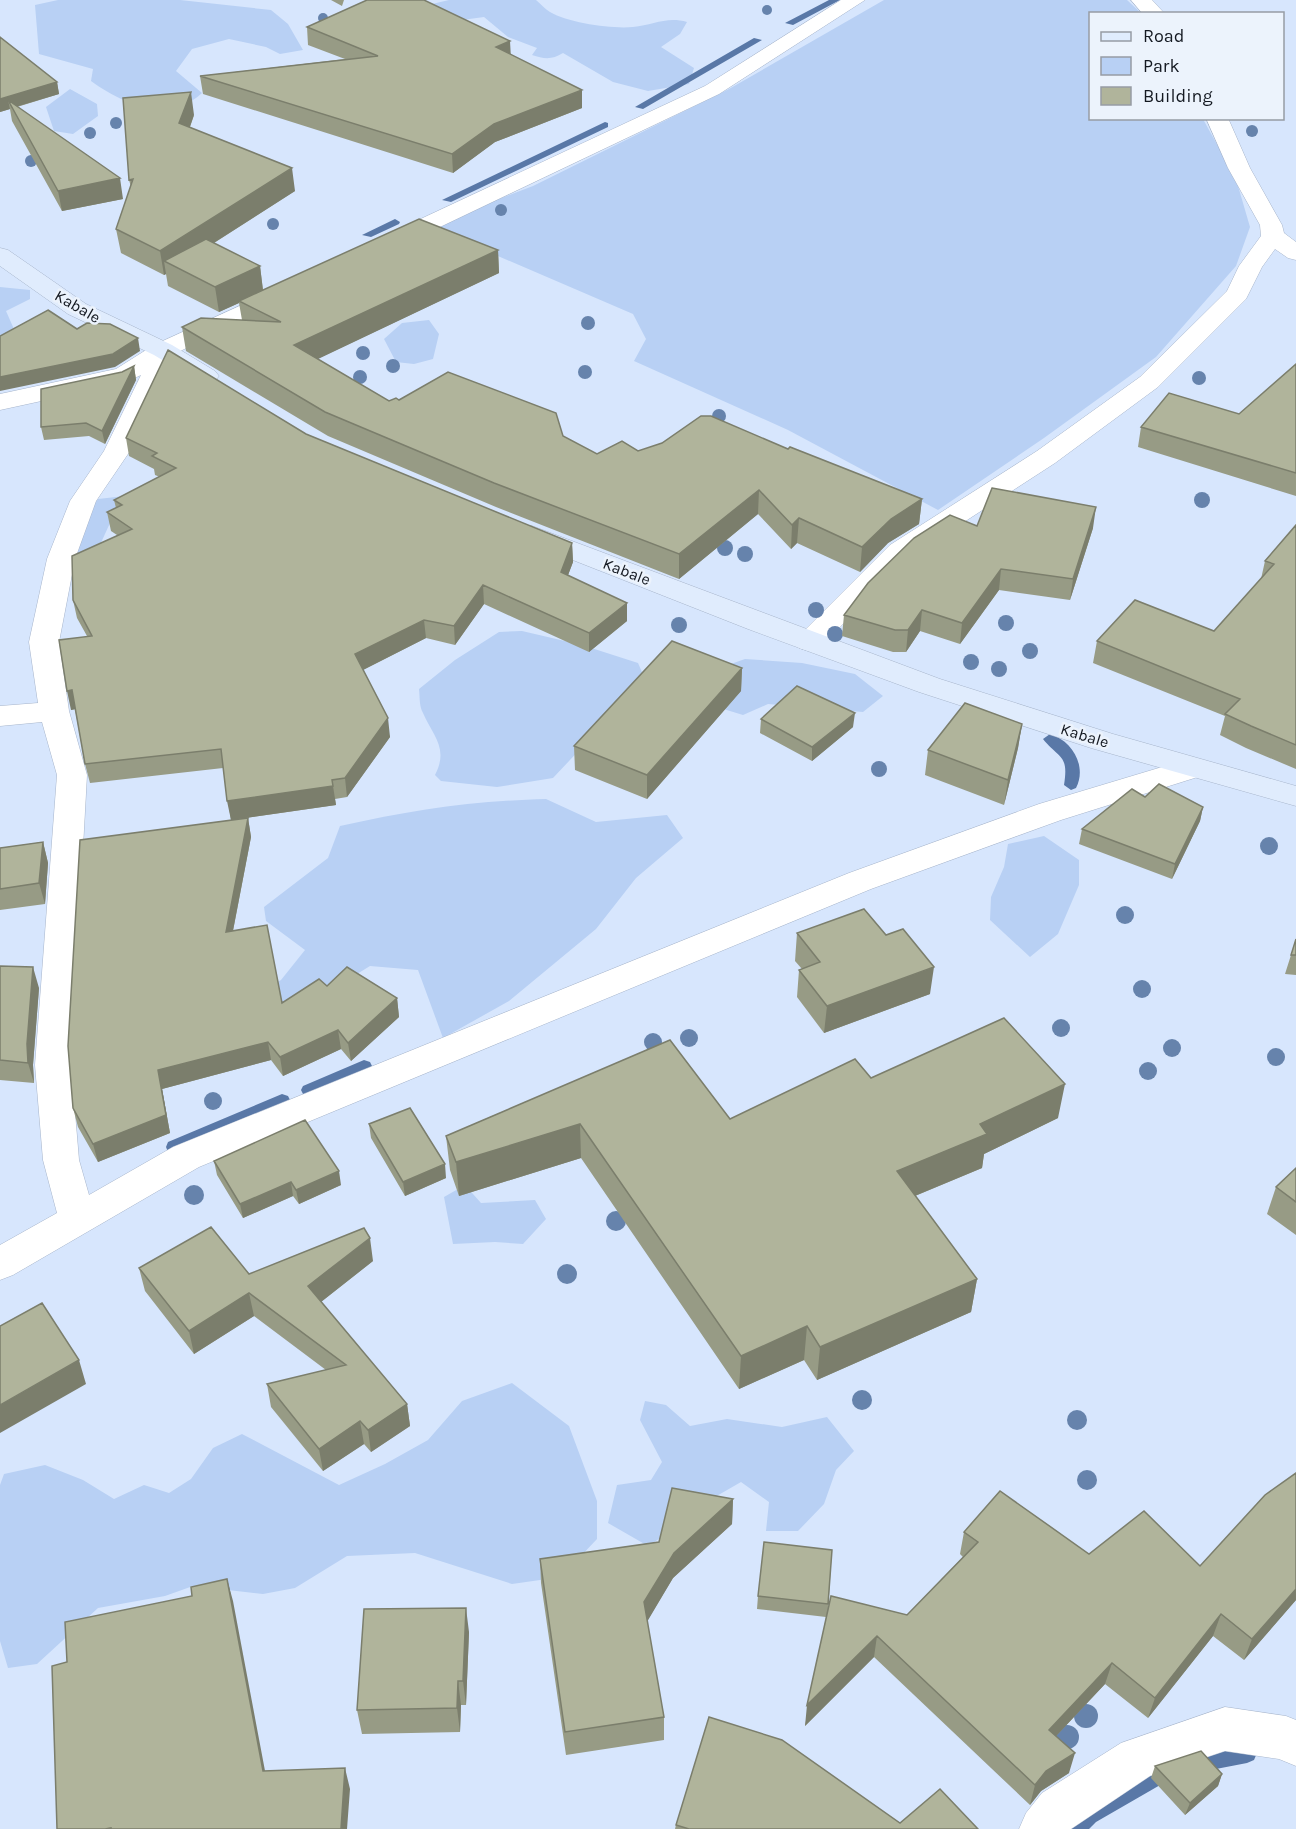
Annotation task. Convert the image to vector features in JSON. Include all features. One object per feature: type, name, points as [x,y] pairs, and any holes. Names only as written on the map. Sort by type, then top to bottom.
[{"type":"street","points":[[368,253],[712,90],[855,0]]},
{"type":"street","points":[[1141,0],[1153,12]]},
{"type":"street","points":[[1219,120],[1239,168],[1271,225],[1273,236],[1296,253]]},
{"type":"street","points":[[809,642],[900,551],[1046,458],[1149,382],[1238,294],[1251,266],[1273,236]]},
{"type":"street","name":"Kabale","points":[[0,255],[77,309],[163,350],[231,391]]},
{"type":"street","points":[[0,402],[124,375],[163,350],[303,283]]},
{"type":"street","points":[[78,1220],[61,1160],[53,1065],[72,775],[54,711],[44,642],[61,559],[83,501],[122,441],[148,389],[163,350]]},
{"type":"street","name":"Kabale","points":[[506,524],[809,642],[986,705],[1193,768],[1296,796]]},
{"type":"street","points":[[0,716],[54,711]]},
{"type":"street","points":[[0,1264],[186,1157],[860,881],[986,835],[1193,768]]},
{"type":"street","points":[[1042,1829],[1058,1809],[1137,1759],[1225,1729],[1286,1738],[1296,1744]]},
{"type":"green space","points":[[58,0],[180,0],[271,10],[288,24],[303,50],[280,54],[266,47],[229,39],[192,49],[176,71],[202,93],[189,102],[175,107],[161,109],[146,107],[117,97],[91,81],[93,69],[39,54],[35,5]]},
{"type":"green space","points":[[449,0],[536,0],[548,11],[558,16],[602,26],[633,27],[673,20],[687,22],[680,34],[661,47],[694,68],[689,84],[648,91],[613,82],[563,53],[548,58],[532,55],[537,48],[508,37],[484,17],[462,20],[426,10],[432,4]]},
{"type":"green space","points":[[884,0],[1127,0],[1140,12],[1089,12],[1089,120],[1204,120],[1236,179],[1250,227],[1236,266],[1156,357],[1044,438],[938,510],[788,430],[634,361],[646,339],[633,314],[428,226],[533,186],[729,89]]},
{"type":"green space","points":[[70,89],[97,104],[98,116],[73,134],[54,131],[46,107]]},
{"type":"green space","points":[[0,287],[30,290],[30,299],[6,311],[17,336],[0,343]]},
{"type":"green space","points":[[429,320],[439,334],[433,359],[414,364],[396,362],[384,339],[402,323]]},
{"type":"green space","points":[[125,496],[91,562],[74,568],[77,528],[98,499]]},
{"type":"green space","points":[[522,631],[582,645],[638,663],[652,695],[586,743],[553,778],[497,787],[441,781],[435,775],[439,766],[440,750],[422,710],[419,689],[455,660],[499,632]]},
{"type":"green space","points":[[745,659],[802,663],[855,674],[883,696],[863,712],[768,704],[743,715],[704,703],[728,665]]},
{"type":"green space","points":[[546,799],[596,822],[667,815],[683,838],[636,878],[596,929],[509,1001],[443,1038],[418,970],[370,966],[326,993],[298,1034],[242,1002],[281,980],[305,950],[266,921],[264,907],[328,858],[340,826],[442,807]]},
{"type":"green space","points":[[1044,836],[1079,860],[1079,885],[1058,934],[1030,957],[990,920],[991,897],[1004,867],[1008,844]]},
{"type":"green space","points":[[465,1185],[481,1203],[535,1200],[546,1219],[523,1244],[495,1242],[453,1244],[444,1197]]},
{"type":"green space","points":[[512,1383],[569,1426],[597,1501],[597,1539],[561,1577],[512,1584],[415,1553],[347,1556],[295,1588],[263,1594],[193,1586],[165,1596],[98,1608],[37,1664],[8,1668],[0,1641],[0,1485],[4,1474],[45,1465],[83,1480],[114,1499],[144,1485],[169,1493],[191,1479],[213,1448],[242,1434],[339,1485],[385,1464],[428,1440],[462,1401]]},
{"type":"green space","points":[[645,1401],[666,1405],[690,1426],[727,1419],[782,1427],[827,1417],[854,1451],[836,1470],[824,1504],[798,1531],[766,1531],[769,1502],[741,1482],[701,1505],[685,1522],[648,1546],[608,1523],[617,1485],[651,1480],[662,1462],[640,1420]]},
{"type":"building","points":[[367,0],[424,0],[510,41],[496,47],[582,90],[494,124],[452,154],[200,76],[378,56],[307,27]]},
{"type":"building","points":[[0,37],[57,82],[0,99]]},
{"type":"building","points":[[191,92],[179,123],[292,168],[160,251],[116,229],[133,179],[129,180],[123,98]]},
{"type":"building","points":[[8,100],[120,178],[58,191]]},
{"type":"building","points":[[419,219],[498,250],[294,345],[389,401],[396,398],[399,400],[448,372],[556,413],[563,436],[597,454],[622,441],[638,451],[662,443],[701,416],[711,416],[788,449],[790,447],[922,499],[891,519],[862,547],[799,518],[792,525],[759,490],[679,554],[494,483],[325,412],[182,327],[201,318],[281,322],[239,301]]},
{"type":"building","points":[[206,239],[260,266],[215,287],[164,261]]},
{"type":"building","points":[[48,310],[77,329],[87,323],[110,324],[138,338],[113,354],[0,377],[0,336]]},
{"type":"building","points":[[168,350],[306,434],[572,543],[561,572],[627,603],[589,633],[483,585],[454,626],[424,620],[355,654],[388,718],[345,778],[332,780],[333,786],[227,801],[221,749],[85,764],[72,690],[67,691],[59,640],[92,636],[73,600],[72,556],[132,529],[107,512],[122,505],[114,500],[176,468],[152,456],[157,453],[126,438]]},
{"type":"building","points":[[1296,364],[1296,473],[1141,427],[1169,393],[1239,414]]},
{"type":"building","points":[[134,366],[102,431],[86,423],[41,427],[41,389],[122,372]]},
{"type":"building","points":[[992,488],[1096,507],[1073,579],[1001,569],[962,623],[922,610],[908,630],[895,630],[844,615],[868,583],[914,538],[950,515],[977,526]]},
{"type":"building","points":[[1296,525],[1296,745],[1225,714],[1240,699],[1097,641],[1135,600],[1214,631],[1274,564],[1265,561]]},
{"type":"building","points":[[672,641],[742,668],[647,775],[574,746]]},
{"type":"building","points":[[797,686],[855,713],[812,747],[761,719]]},
{"type":"building","points":[[965,703],[1022,724],[1008,780],[928,750]]},
{"type":"building","points":[[1159,784],[1203,807],[1175,864],[1082,829],[1132,789],[1145,797]]},
{"type":"building","points":[[248,818],[226,932],[267,925],[282,1003],[319,979],[327,986],[347,967],[397,998],[348,1043],[338,1030],[280,1057],[268,1042],[158,1070],[166,1115],[93,1144],[73,1108],[68,1046],[80,840]]},
{"type":"building","points":[[43,842],[39,883],[0,889],[0,848]]},
{"type":"building","points":[[864,909],[886,935],[903,929],[934,967],[827,1006],[799,970],[820,962],[797,933]]},
{"type":"building","points":[[1296,939],[1296,955],[1291,955]]},
{"type":"building","points":[[0,966],[33,967],[27,1044],[28,1063],[0,1060]]},
{"type":"building","points":[[1004,1018],[1065,1084],[980,1124],[987,1134],[897,1171],[977,1279],[820,1347],[807,1326],[741,1356],[580,1124],[456,1162],[446,1136],[670,1040],[730,1119],[855,1059],[871,1078]]},
{"type":"building","points":[[410,1108],[445,1164],[403,1182],[369,1124]]},
{"type":"building","points":[[305,1120],[339,1171],[296,1190],[291,1182],[240,1204],[214,1161]]},
{"type":"building","points":[[1296,1168],[1296,1202],[1276,1187]]},
{"type":"building","points":[[211,1227],[249,1274],[364,1228],[370,1238],[308,1286],[407,1404],[368,1430],[360,1421],[319,1449],[267,1384],[346,1365],[249,1293],[189,1331],[139,1268]]},
{"type":"building","points":[[42,1303],[79,1360],[0,1405],[0,1326]]},
{"type":"building","points":[[1296,1473],[1296,1589],[1252,1639],[1221,1614],[1155,1698],[1112,1663],[1049,1730],[1075,1753],[1046,1771],[1035,1785],[877,1636],[807,1705],[831,1596],[907,1615],[978,1542],[964,1532],[1000,1491],[1089,1554],[1144,1511],[1200,1566],[1265,1495]]},
{"type":"building","points":[[672,1488],[733,1499],[674,1553],[644,1602],[664,1717],[565,1732],[540,1559],[659,1542]]},
{"type":"building","points":[[764,1542],[832,1550],[828,1604],[758,1596]]},
{"type":"building","points":[[227,1579],[263,1771],[345,1768],[341,1829],[57,1829],[52,1666],[67,1662],[65,1622],[192,1596],[191,1587]]},
{"type":"building","points":[[466,1608],[463,1681],[458,1681],[457,1708],[357,1710],[364,1609]]},
{"type":"building","points":[[709,1717],[782,1740],[900,1823],[940,1789],[978,1829],[689,1829],[676,1825]]},
{"type":"building","points":[[1201,1751],[1222,1774],[1190,1803],[1155,1766]]},
{"type":"waterway","points":[[790,23],[836,0]]},
{"type":"waterway","points":[[640,107],[757,40]]},
{"type":"waterway","points":[[447,200],[605,125]]},
{"type":"waterway","points":[[367,235],[395,222]]},
{"type":"waterway","points":[[1050,739],[1070,758],[1073,769],[1071,785]]},
{"type":"waterway","points":[[309,1090],[364,1066]]},
{"type":"waterway","points":[[174,1147],[282,1100]]},
{"type":"waterway","points":[[1190,1764],[1247,1753]]},
{"type":"waterway","points":[[1074,1829],[1089,1815],[1167,1770]]}]
